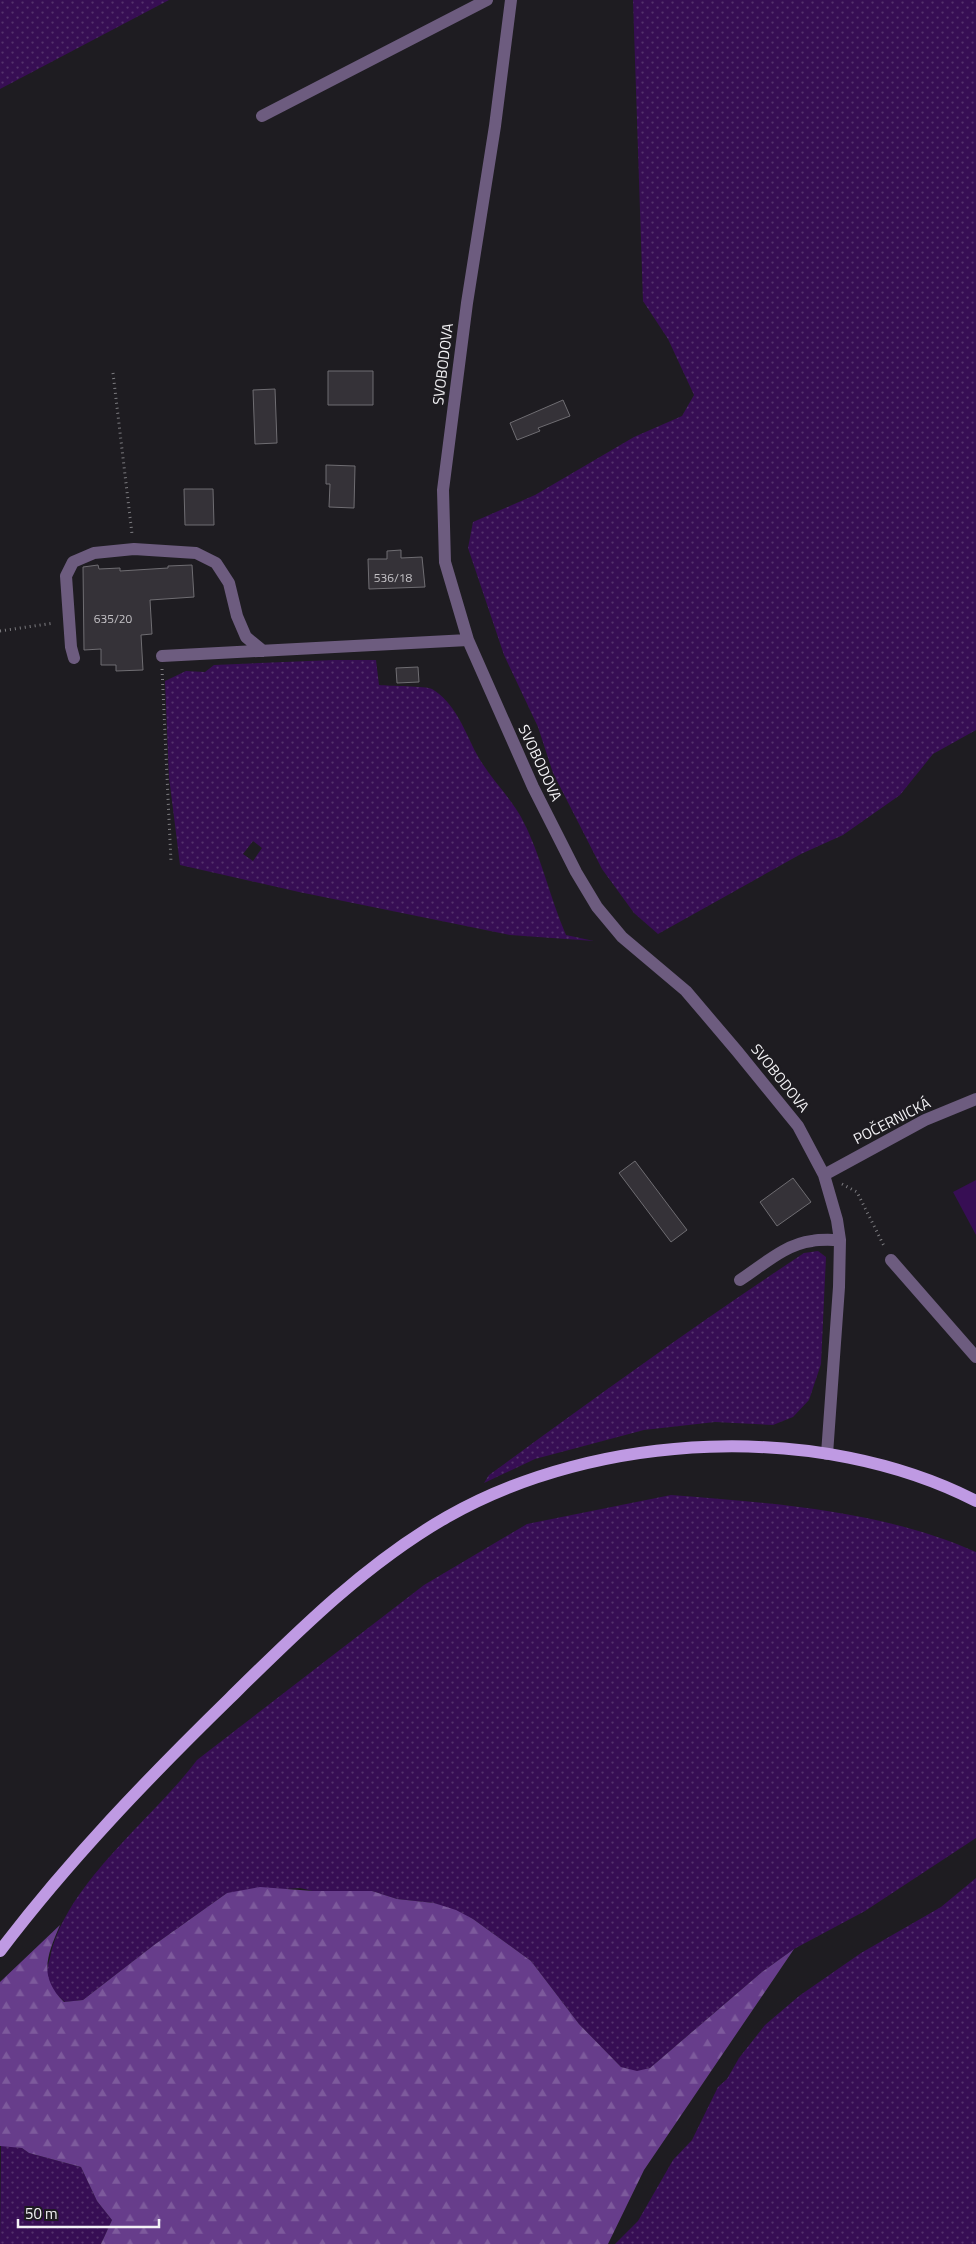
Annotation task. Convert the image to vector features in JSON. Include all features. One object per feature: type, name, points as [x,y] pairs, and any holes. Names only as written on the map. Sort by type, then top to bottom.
[{"type":"main road","points":[[0,1951],[30,1910],[88,1843],[168,1758],[298,1632],[364,1575],[412,1540],[448,1517],[485,1498],[524,1482],[564,1469],[622,1456],[688,1447],[723,1446],[827,1454],[901,1471],[936,1483],[976,1501]]},
{"type":"street","points":[[262,116],[487,0]]},
{"type":"street","name":"SVOBODOVA","points":[[511,0],[495,126],[467,303],[443,490],[445,562],[468,640],[533,788],[596,907],[622,937],[686,991],[737,1050],[798,1126],[824,1175],[840,1240],[840,1287],[827,1454]]},
{"type":"street","points":[[74,658],[66,576],[73,562],[94,554],[134,549],[196,553],[216,563],[229,583],[237,616],[246,637],[263,651]]},
{"type":"street","points":[[162,656],[468,640]]},
{"type":"street","name":"POČERNICKÁ","points":[[824,1175],[925,1120],[976,1099]]},
{"type":"street","points":[[740,1280],[778,1254],[798,1244],[812,1240],[840,1240]]},
{"type":"street","points":[[891,1260],[976,1357]]},
{"type":"path","points":[[113,373],[134,549]]},
{"type":"path","points":[[0,631],[69,621]]},
{"type":"path","points":[[162,656],[172,862]]},
{"type":"path","points":[[824,1175],[857,1192],[891,1260]]},
{"type":"shaded area","points":[[0,0],[169,0],[0,89]]},
{"type":"shaded area","points":[[633,0],[976,0],[976,730],[933,754],[900,795],[843,835],[801,854],[658,934],[634,913],[602,869],[553,773],[538,727],[504,655],[468,548],[473,522],[535,495],[634,437],[682,416],[694,395],[668,339],[643,301]]},
{"type":"shaded area","points":[[376,660],[379,685],[432,689],[453,709],[480,760],[521,817],[540,860],[566,935],[594,941],[510,935],[299,892],[180,865],[169,777],[165,681],[186,671],[205,672],[214,665]],"holes":[[[253,841],[262,848],[253,861],[243,854]]]},
{"type":"shaded area","points":[[976,1180],[976,1235],[953,1192]]},
{"type":"shaded area","points":[[818,1251],[826,1257],[821,1364],[809,1400],[793,1417],[773,1425],[715,1422],[644,1430],[535,1459],[484,1483],[489,1475],[685,1334],[804,1253]]},
{"type":"shaded area","points":[[671,1495],[787,1505],[865,1518],[903,1526],[976,1552],[976,1838],[865,1911],[794,1949],[762,1972],[650,2068],[637,2072],[621,2067],[579,2024],[531,1961],[473,1919],[434,1903],[397,1899],[372,1891],[313,1891],[300,1888],[227,1893],[154,1945],[83,2000],[65,2002],[54,1991],[47,1977],[47,1967],[59,1931],[73,1904],[112,1854],[197,1760],[424,1585],[527,1524]]},
{"type":"shaded area","points":[[976,1878],[976,2244],[615,2244],[638,2221],[673,2160],[692,2140],[718,2087],[727,2079],[739,2058],[765,2025],[799,1996],[861,1953],[941,1907]]},
{"type":"shaded area","points":[[1,2145],[22,2148],[29,2153],[81,2167],[97,2201],[112,2220],[101,2244],[0,2244]]},
{"type":"green space","points":[[260,1887],[313,1891],[372,1891],[397,1899],[434,1903],[456,1910],[473,1919],[531,1961],[579,2024],[621,2067],[637,2071],[650,2068],[762,1972],[794,1949],[644,2170],[608,2244],[101,2244],[112,2220],[97,2201],[81,2167],[29,2153],[22,2148],[0,2146],[0,1982],[60,1925],[51,1946],[47,1965],[48,1974],[56,1992],[64,2002],[83,2000],[154,1945],[227,1893]]},
{"type":"building","points":[[328,371],[373,371],[373,405],[328,405]]},
{"type":"building","points":[[275,389],[277,443],[255,444],[253,390]]},
{"type":"building","points":[[563,400],[570,416],[538,428],[540,431],[517,440],[510,423]]},
{"type":"building","points":[[326,465],[355,466],[354,508],[329,507],[330,484],[326,484]]},
{"type":"building","points":[[184,489],[213,489],[214,525],[185,525]]},
{"type":"building","points":[[401,550],[401,558],[422,557],[425,587],[369,589],[368,559],[387,559],[387,551]]},
{"type":"building","points":[[98,565],[99,569],[120,568],[120,571],[192,565],[194,597],[150,600],[152,634],[141,635],[143,670],[116,671],[116,665],[101,665],[101,649],[84,650],[83,567]]},
{"type":"building","points":[[418,667],[419,682],[397,683],[396,668]]},
{"type":"building","points":[[635,1161],[687,1230],[671,1242],[619,1173]]},
{"type":"building","points":[[793,1178],[811,1202],[777,1226],[760,1202]]}]
